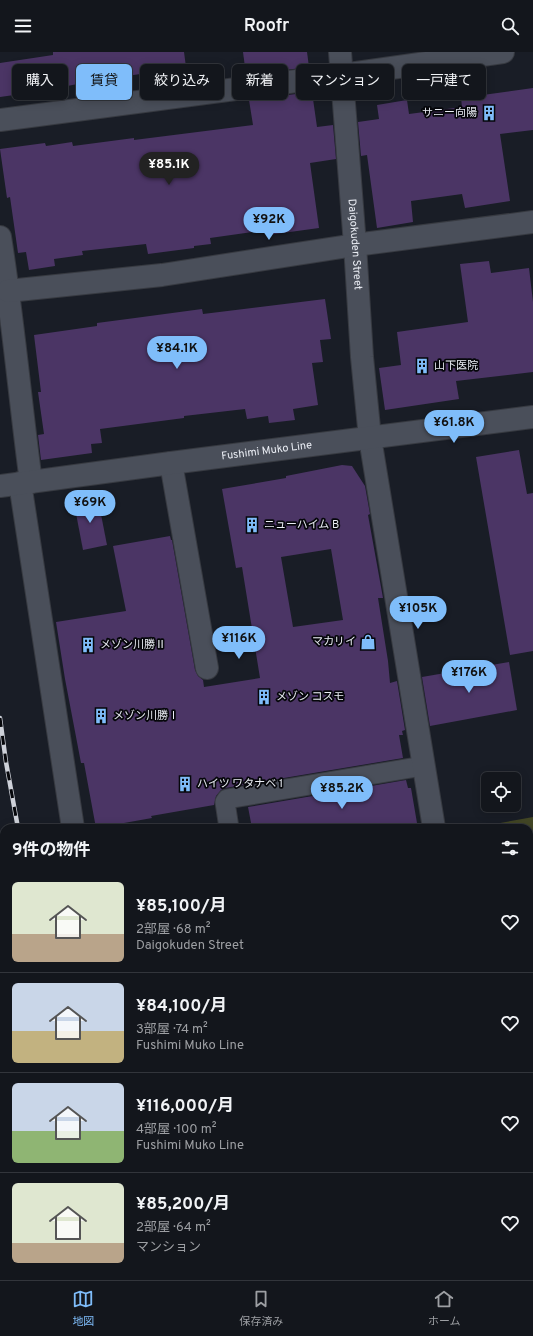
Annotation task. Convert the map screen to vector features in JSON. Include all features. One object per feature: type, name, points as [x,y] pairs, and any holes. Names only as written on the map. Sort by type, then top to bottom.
[{"type":"street","name":"Daigokuden Street","points":[[340,52],[341,64]]},
{"type":"street","points":[[394,68],[503,52]]},
{"type":"street","points":[[0,120],[296,81]]},
{"type":"street","name":"Daigokuden Street","points":[[344,100],[362,358],[370,438],[433,824]]},
{"type":"street","points":[[8,291],[162,275],[355,245],[533,222]]},
{"type":"street","points":[[0,237],[13,340],[17,484],[72,824]]},
{"type":"street","name":"Fushimi Muko Line","points":[[17,484],[533,417]]},
{"type":"street","points":[[171,463],[207,668]]},
{"type":"lane","points":[[228,824],[225,802],[227,798],[423,766]]},
{"type":"green space","points":[[533,817],[533,824],[494,824]]},
{"type":"building","points":[[53,52],[184,52],[186,64],[140,64],[140,74],[132,75],[132,64],[76,64],[76,84],[68,86],[68,64],[12,64],[12,95],[0,97],[0,63],[53,55]]},
{"type":"building","points":[[243,52],[307,52],[309,64],[296,64],[296,69],[288,70],[288,64],[245,64]]},
{"type":"building","points":[[533,88],[533,130],[500,134],[510,201],[465,208],[462,194],[411,201],[413,222],[377,228],[367,155],[361,156],[358,122],[379,119],[377,105],[407,100],[409,114],[462,107],[461,100],[486,100],[486,95]]},
{"type":"building","points":[[296,94],[296,100],[313,100],[317,127],[333,125],[336,159],[310,163],[319,228],[268,235],[267,230],[210,238],[211,244],[194,246],[194,248],[148,254],[146,244],[82,251],[83,255],[54,259],[55,266],[29,270],[26,252],[18,253],[10,197],[7,198],[0,149],[45,143],[46,146],[72,142],[73,146],[253,125],[249,100],[288,100],[288,95]]},
{"type":"building","points":[[489,261],[491,273],[529,268],[533,302],[533,372],[456,381],[459,399],[385,410],[379,368],[401,365],[397,332],[468,322],[460,264]]},
{"type":"building","points":[[325,299],[331,339],[320,340],[323,362],[312,363],[318,405],[293,409],[295,420],[269,423],[268,416],[247,419],[245,409],[184,416],[184,418],[100,429],[102,443],[91,444],[92,453],[41,460],[38,435],[44,434],[38,392],[41,392],[34,335],[97,326],[97,323],[202,309],[203,314]]},
{"type":"building","points":[[519,450],[527,494],[533,493],[533,651],[510,655],[476,457]]},
{"type":"building","points":[[342,465],[352,466],[365,486],[370,514],[368,515],[383,598],[378,598],[390,683],[397,681],[405,730],[402,731],[403,735],[399,735],[403,758],[225,788],[216,796],[214,805],[151,816],[152,818],[118,824],[95,824],[84,763],[81,763],[56,622],[126,611],[113,546],[170,536],[172,540],[195,670],[198,676],[203,680],[204,687],[260,678],[242,567],[236,568],[222,489],[286,478],[286,476]],"holes":[[[331,549],[343,620],[293,627],[281,557]]]},
{"type":"building","points":[[98,499],[107,545],[83,550],[74,503]]},
{"type":"building","points":[[509,662],[517,710],[430,726],[422,677]]},
{"type":"building","points":[[406,780],[408,788],[411,788],[417,823],[251,824],[248,807]]},
{"type":"railway","points":[[0,718],[17,824]]},
{"type":"place","name":"サニー向陽","points":[[489,113]]},
{"type":"place","name":"山下医院","points":[[422,366]]},
{"type":"place","name":"ニューハイム B","points":[[252,525]]},
{"type":"place","name":"マカリイ","points":[[368,642]]},
{"type":"place","name":"メゾン川勝Ⅱ","points":[[88,645]]},
{"type":"place","name":"メゾン コスモ","points":[[264,697]]},
{"type":"place","name":"メゾン川勝Ⅰ","points":[[101,716]]},
{"type":"place","name":"ハイツ ワタナベ 1","points":[[185,784]]}]
